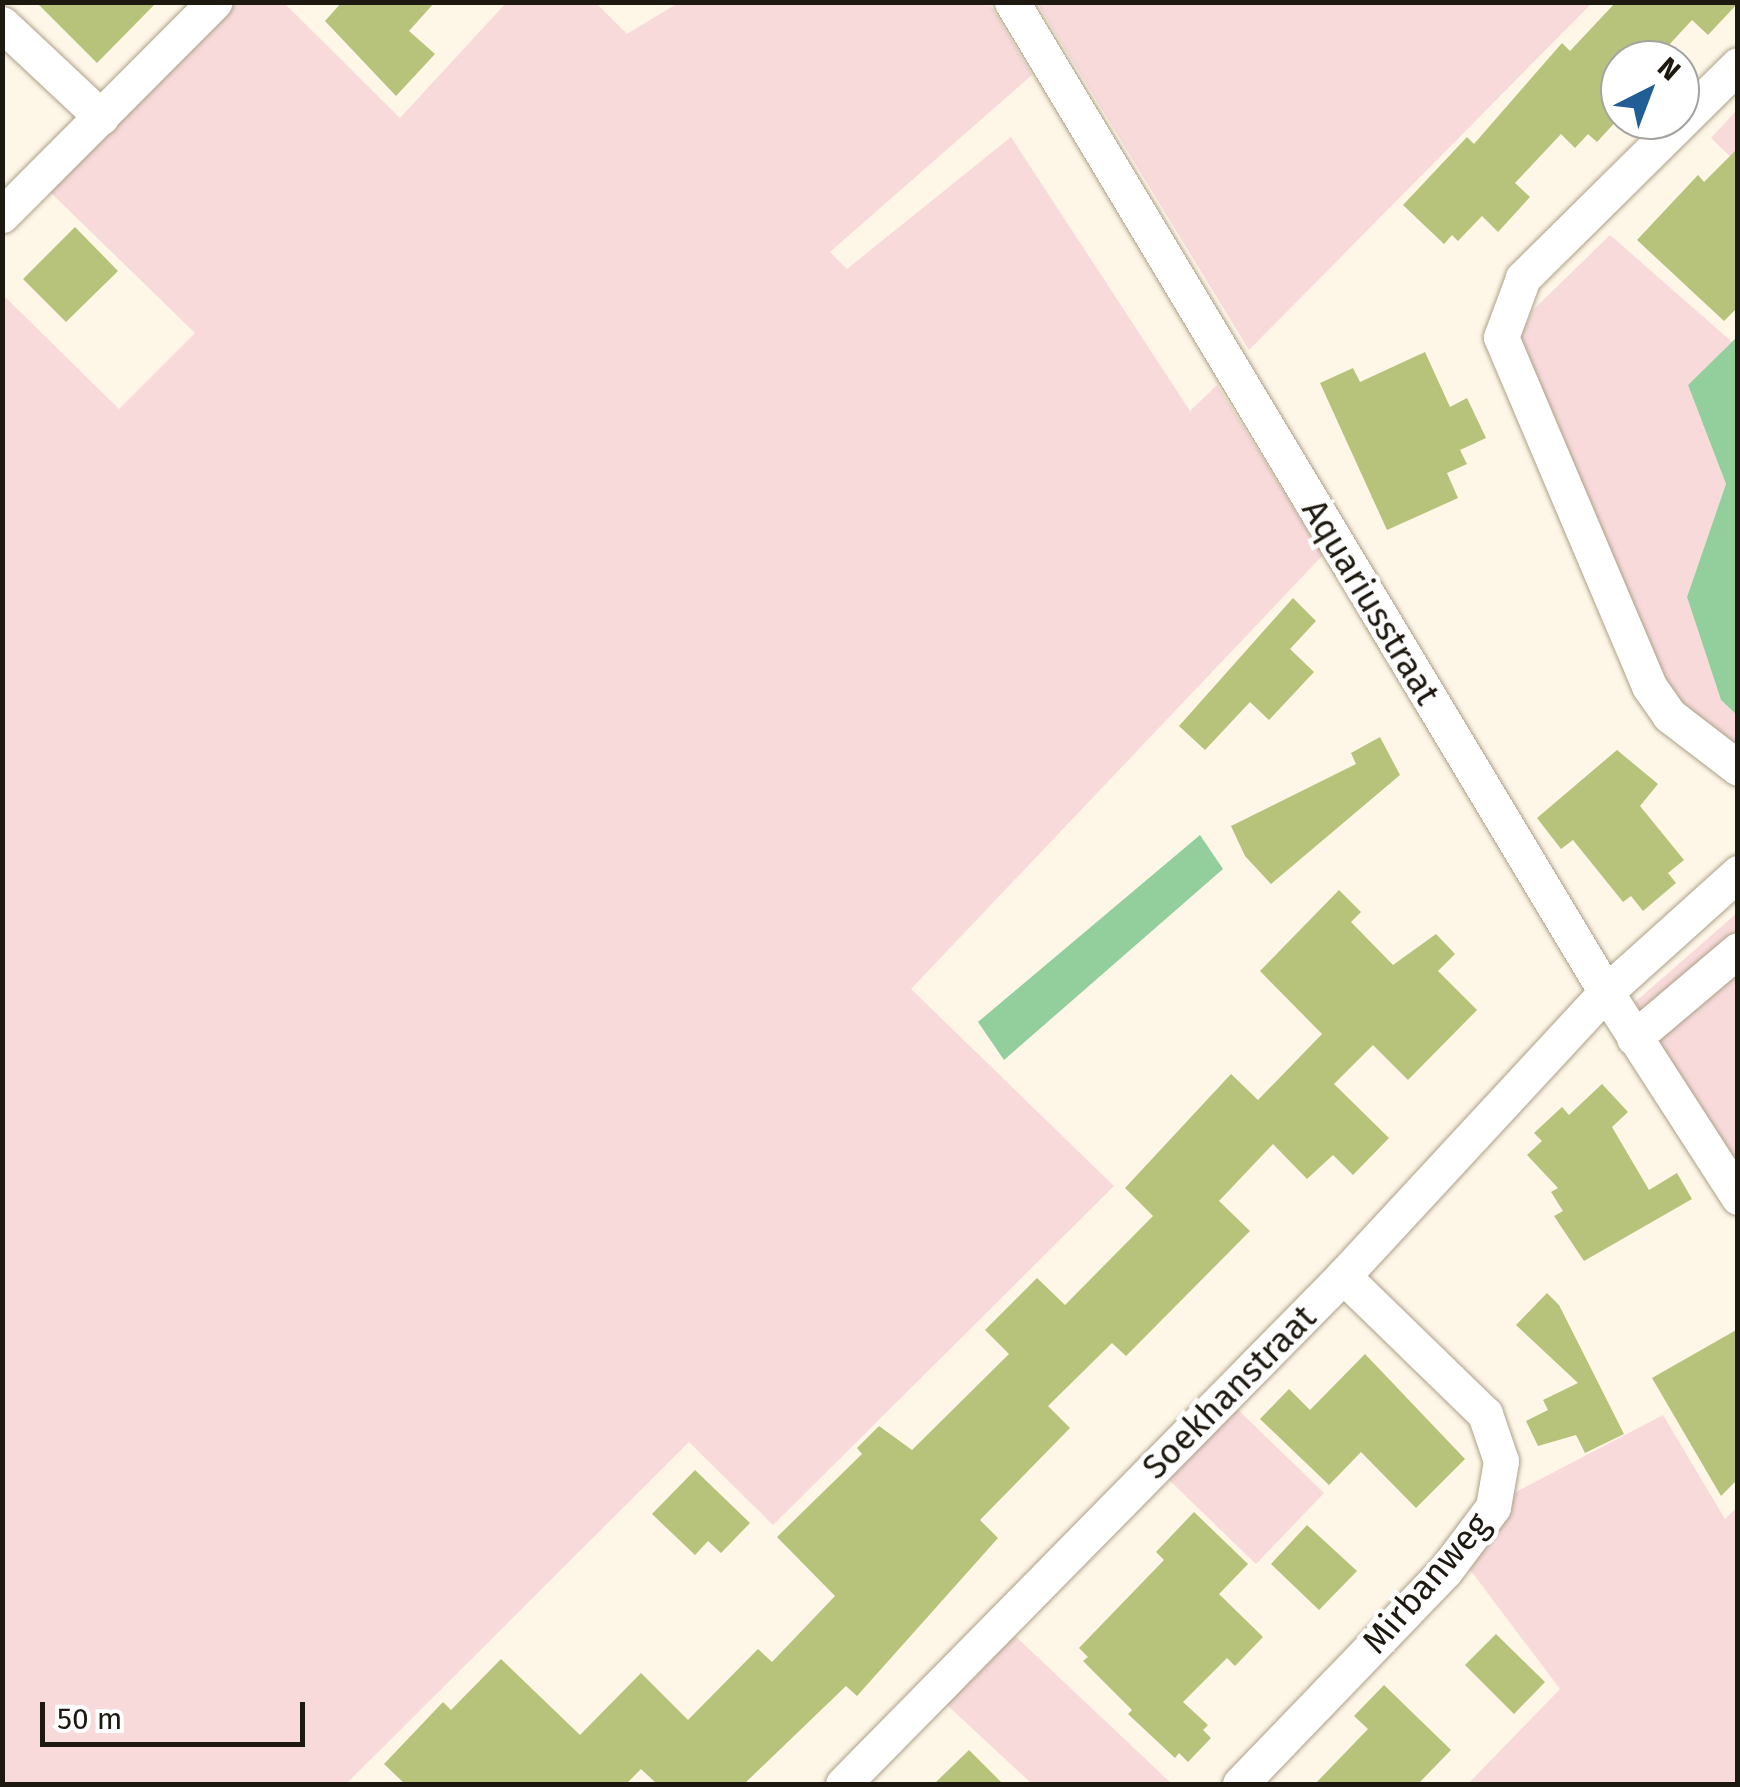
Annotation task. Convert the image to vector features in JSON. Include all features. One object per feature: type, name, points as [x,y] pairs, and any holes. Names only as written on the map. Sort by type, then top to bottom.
[{"type":"street","points":[[2,214],[214,2]]},
{"type":"street","name":"Aquariusstraat","points":[[1012,2],[1606,992],[1738,1197]]},
{"type":"street","points":[[2,24],[101,117]]},
{"type":"street","points":[[1738,65],[1524,278],[1501,337],[1649,686],[1669,715],[1738,768]]},
{"type":"street","name":"Soekhanstraat","points":[[843,1784],[1343,1276],[1606,992],[1738,872]]},
{"type":"street","points":[[1634,1038],[1738,950]]},
{"type":"street","points":[[1646,959],[1678,1002]]},
{"type":"street","name":"Mirbanweg","points":[[1240,1784],[1445,1571],[1493,1507],[1500,1461],[1485,1414],[1343,1276]]},
{"type":"shaded area","points":[[237,3],[284,3],[400,118],[506,3],[596,3],[627,34],[678,3],[989,3],[1032,75],[830,252],[847,269],[1011,137],[1190,411],[1217,385],[1323,555],[911,989],[1114,1186],[773,1525],[689,1442],[346,1784],[3,1784],[2,294],[119,409],[195,333],[48,190]]},
{"type":"shaded area","points":[[1037,3],[1592,3],[1249,350]]},
{"type":"shaded area","points":[[1737,110],[1737,163],[1711,138]]},
{"type":"shaded area","points":[[1610,235],[1732,342],[1688,385],[1726,484],[1687,597],[1721,700],[1737,715],[1737,752],[1672,699],[1517,343],[1533,310]]},
{"type":"shaded area","points":[[1737,337],[1737,715],[1721,700],[1687,597],[1726,484],[1688,385]]},
{"type":"shaded area","points":[[1200,835],[1223,869],[1004,1060],[978,1022]]},
{"type":"shaded area","points":[[1737,913],[1737,1166],[1634,1003]]},
{"type":"shaded area","points":[[1233,1405],[1324,1493],[1256,1564],[1165,1476]]},
{"type":"shaded area","points":[[1663,1415],[1725,1519],[1737,1507],[1737,1784],[1468,1784],[1560,1689],[1462,1559],[1510,1495]]},
{"type":"shaded area","points":[[1013,1634],[1172,1784],[1032,1784],[945,1703]]},
{"type":"building","points":[[36,2],[157,2],[97,63]]},
{"type":"building","points":[[342,2],[435,2],[409,31],[435,54],[396,96],[325,21]]},
{"type":"building","points":[[1616,2],[1738,3],[1708,35],[1692,20],[1674,40],[1600,40],[1600,139],[1597,142],[1588,134],[1575,148],[1561,134],[1515,183],[1530,197],[1498,232],[1482,216],[1458,241],[1452,235],[1444,244],[1403,205],[1467,137],[1474,144],[1562,43],[1570,51]]},
{"type":"building","points":[[1738,148],[1738,307],[1724,321],[1637,240],[1698,175],[1704,182]]},
{"type":"building","points":[[75,227],[118,271],[66,322],[23,279]]},
{"type":"building","points":[[1425,352],[1450,407],[1467,398],[1486,438],[1460,450],[1467,464],[1447,473],[1458,498],[1387,530],[1320,383],[1353,368],[1360,382]]},
{"type":"building","points":[[1293,598],[1316,621],[1290,649],[1314,672],[1269,720],[1250,702],[1205,750],[1179,726]]},
{"type":"building","points":[[1380,737],[1400,775],[1271,884],[1245,856],[1231,826],[1356,764],[1351,753]]},
{"type":"building","points":[[1617,750],[1658,784],[1640,806],[1684,860],[1668,873],[1676,883],[1643,911],[1631,896],[1623,902],[1573,840],[1561,849],[1537,818]]},
{"type":"building","points":[[1339,890],[1361,912],[1351,922],[1393,965],[1436,934],[1455,954],[1438,971],[1477,1010],[1408,1080],[1373,1045],[1334,1084],[1389,1138],[1353,1175],[1333,1155],[1307,1179],[1273,1144],[1219,1201],[1250,1231],[1126,1356],[1112,1343],[1048,1406],[1070,1428],[980,1520],[998,1538],[857,1696],[846,1686],[744,1784],[657,1784],[641,1769],[626,1784],[405,1784],[384,1764],[443,1702],[451,1710],[501,1659],[580,1735],[641,1673],[688,1720],[758,1649],[772,1662],[835,1596],[777,1537],[862,1454],[857,1448],[879,1426],[912,1450],[1009,1354],[985,1330],[1037,1278],[1065,1305],[1153,1216],[1125,1188],[1231,1074],[1258,1100],[1322,1034],[1260,971]]},
{"type":"building","points":[[1602,1084],[1628,1112],[1612,1127],[1649,1190],[1677,1173],[1692,1199],[1584,1261],[1554,1216],[1563,1211],[1551,1192],[1558,1188],[1527,1155],[1542,1141],[1534,1133],[1562,1107],[1569,1115]]},
{"type":"building","points":[[1547,1293],[1559,1305],[1624,1434],[1585,1453],[1576,1435],[1538,1446],[1526,1421],[1548,1410],[1543,1400],[1578,1383],[1516,1325]]},
{"type":"building","points":[[1738,1329],[1738,1479],[1721,1496],[1652,1378]]},
{"type":"building","points":[[1365,1354],[1465,1459],[1416,1508],[1361,1452],[1329,1485],[1260,1419],[1289,1389],[1310,1410]]},
{"type":"building","points":[[695,1470],[750,1523],[721,1553],[708,1541],[695,1555],[652,1514]]},
{"type":"building","points":[[1194,1512],[1248,1564],[1219,1594],[1263,1637],[1235,1666],[1227,1658],[1183,1702],[1208,1725],[1203,1730],[1211,1738],[1188,1762],[1179,1753],[1175,1758],[1128,1714],[1132,1710],[1083,1661],[1088,1657],[1079,1648],[1164,1560],[1156,1552]]},
{"type":"building","points":[[1307,1525],[1357,1571],[1319,1610],[1271,1564]]},
{"type":"building","points":[[1496,1634],[1545,1682],[1514,1714],[1465,1665]]},
{"type":"building","points":[[1384,1685],[1451,1750],[1418,1784],[1315,1784],[1368,1729],[1354,1716]]},
{"type":"building","points":[[969,1750],[1003,1784],[934,1784]]}]
